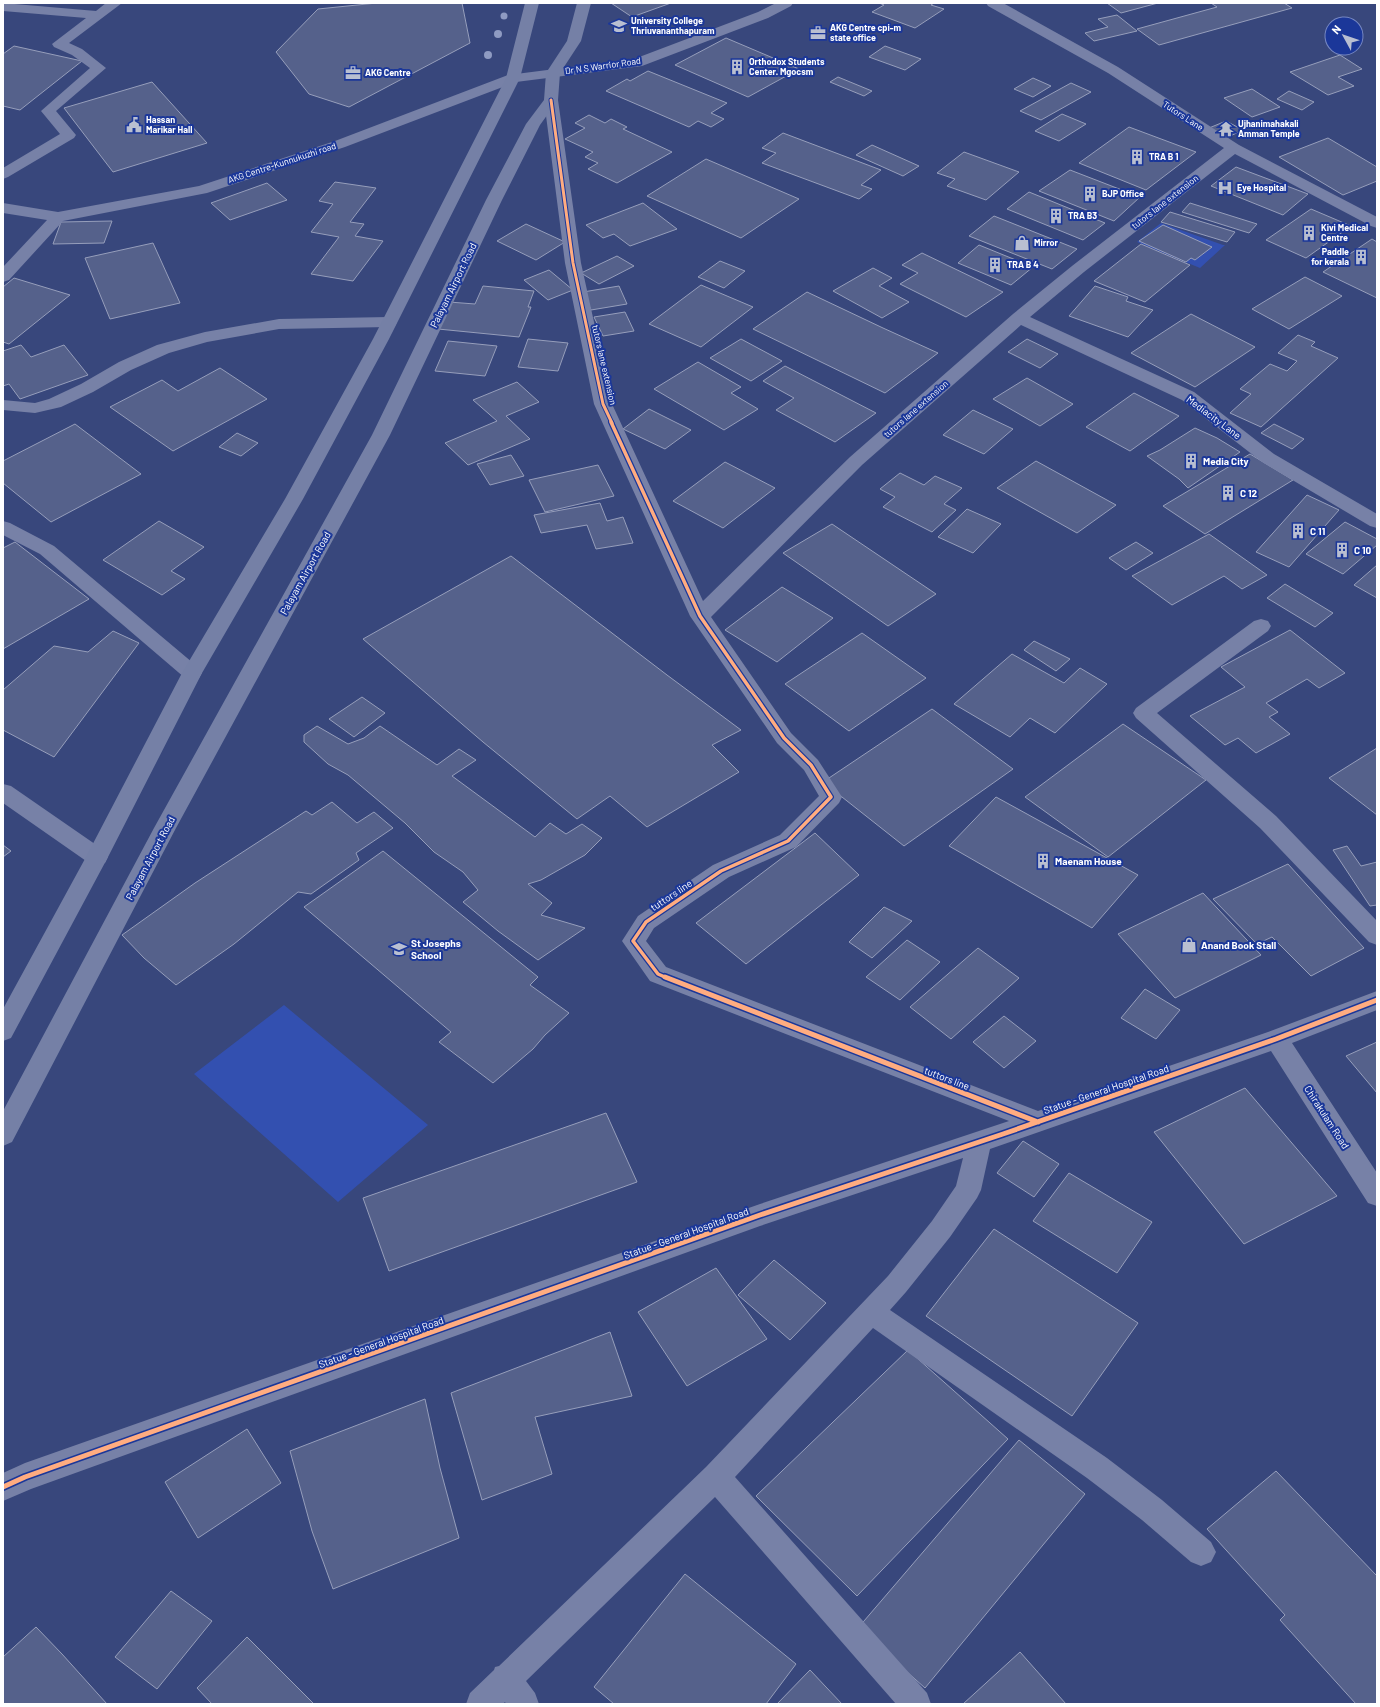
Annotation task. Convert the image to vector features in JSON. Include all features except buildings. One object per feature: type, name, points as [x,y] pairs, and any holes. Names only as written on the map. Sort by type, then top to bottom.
[{"type":"main road","points":[[3,1031],[97,857],[192,673],[294,499],[390,322],[513,78],[532,3]]},
{"type":"main road","points":[[551,100],[554,73],[574,40],[584,3]]},
{"type":"main road","name":"Palayam Airport Road","points":[[3,1135],[162,835],[381,435],[494,200],[533,124],[551,100]]},
{"type":"street","points":[[3,174],[69,135],[48,111],[99,68],[77,52],[59,44],[115,3]]},
{"type":"street","name":"Dr N S Warrior Road","points":[[554,73],[637,63],[763,15],[786,3]]},
{"type":"street","name":"Tutors Lane","points":[[993,3],[1114,70],[1234,148],[1377,223]]},
{"type":"street","points":[[3,7],[98,15]]},
{"type":"street","name":"AKG Centre-Kunnukuzhi road","points":[[3,208],[58,217],[202,190],[340,144],[513,78],[554,73]]},
{"type":"street","name":"tutors lane extension","points":[[551,100],[573,263],[603,404],[700,616],[856,461],[1019,318],[1078,269],[1234,148]]},
{"type":"street","points":[[3,277],[58,217]]},
{"type":"street","name":"Mediacity Lane","points":[[1019,318],[1188,396],[1268,458],[1377,522]]},
{"type":"street","points":[[3,404],[35,408],[55,403],[87,388],[125,366],[163,349],[205,337],[279,324],[390,322]]},
{"type":"street","points":[[3,527],[47,550],[192,673]]},
{"type":"street","name":"tuttors line","points":[[700,616],[784,738],[811,765],[831,797],[788,841],[721,871],[646,922],[633,940],[658,974],[1038,1122]]},
{"type":"street","points":[[1261,626],[1143,713],[1268,822],[1377,936]]},
{"type":"street","points":[[3,792],[97,857]]},
{"type":"street","name":"Statue - General Hospital Road","points":[[3,1487],[40,1472],[760,1215],[1038,1122],[1276,1038],[1377,1000]]},
{"type":"street","name":"Chirakulam Road","points":[[1276,1038],[1377,1195]]},
{"type":"street","points":[[481,1704],[506,1678],[716,1477],[897,1284],[941,1228],[968,1190],[979,1141]]},
{"type":"street","points":[[871,1312],[1097,1468],[1152,1510],[1201,1552]]},
{"type":"street","points":[[716,1477],[916,1704]]},
{"type":"street","points":[[506,1678],[524,1704]]},
{"type":"shaded area","points":[[1161,223],[1225,245],[1200,268],[1137,242]]},
{"type":"shaded area","points":[[284,1005],[428,1125],[338,1202],[194,1074]]},
{"type":"cycle path","points":[[551,100],[573,263],[603,404],[700,616],[784,738],[811,765],[831,797],[788,841],[721,871],[646,922],[633,941],[658,974],[1038,1122]]},
{"type":"cycle path","points":[[3,1487],[25,1477],[760,1215],[1003,1134],[1276,1039],[1377,1000]]},
{"type":"place","name":"University College Thriuvananthapuram","points":[[619,26]]},
{"type":"place","name":"AKG Centre cpi-m state office","points":[[818,33]]},
{"type":"place","name":"Orthodox Students Center. Mgocsm","points":[[737,67]]},
{"type":"place","name":"AKG Centre","points":[[353,73]]},
{"type":"place","name":"Hassan Marikar Hall","points":[[134,125]]},
{"type":"place","name":"Ujhanimahakali Amman Temple","points":[[1226,129]]},
{"type":"place","name":"TRA B 1","points":[[1137,157]]},
{"type":"place","name":"Eye Hospital","points":[[1225,188]]},
{"type":"place","name":"BJP Office","points":[[1090,194]]},
{"type":"place","name":"TRA B3","points":[[1056,216]]},
{"type":"place","name":"Kivi Medical Centre","points":[[1309,233]]},
{"type":"place","name":"Mirror","points":[[1022,243]]},
{"type":"place","name":"Paddle for kerala","points":[[1361,257]]},
{"type":"place","name":"TRA B 4","points":[[995,265]]},
{"type":"place","name":"Media City","points":[[1191,461]]},
{"type":"place","name":"C 12","points":[[1228,493]]},
{"type":"place","name":"C 11","points":[[1298,531]]},
{"type":"place","name":"C 10","points":[[1342,550]]},
{"type":"place","name":"Maenam House","points":[[1043,861]]},
{"type":"place","name":"Anand Book Stall","points":[[1189,945]]},
{"type":"place","name":"St Josephs School","points":[[399,949]]}]
